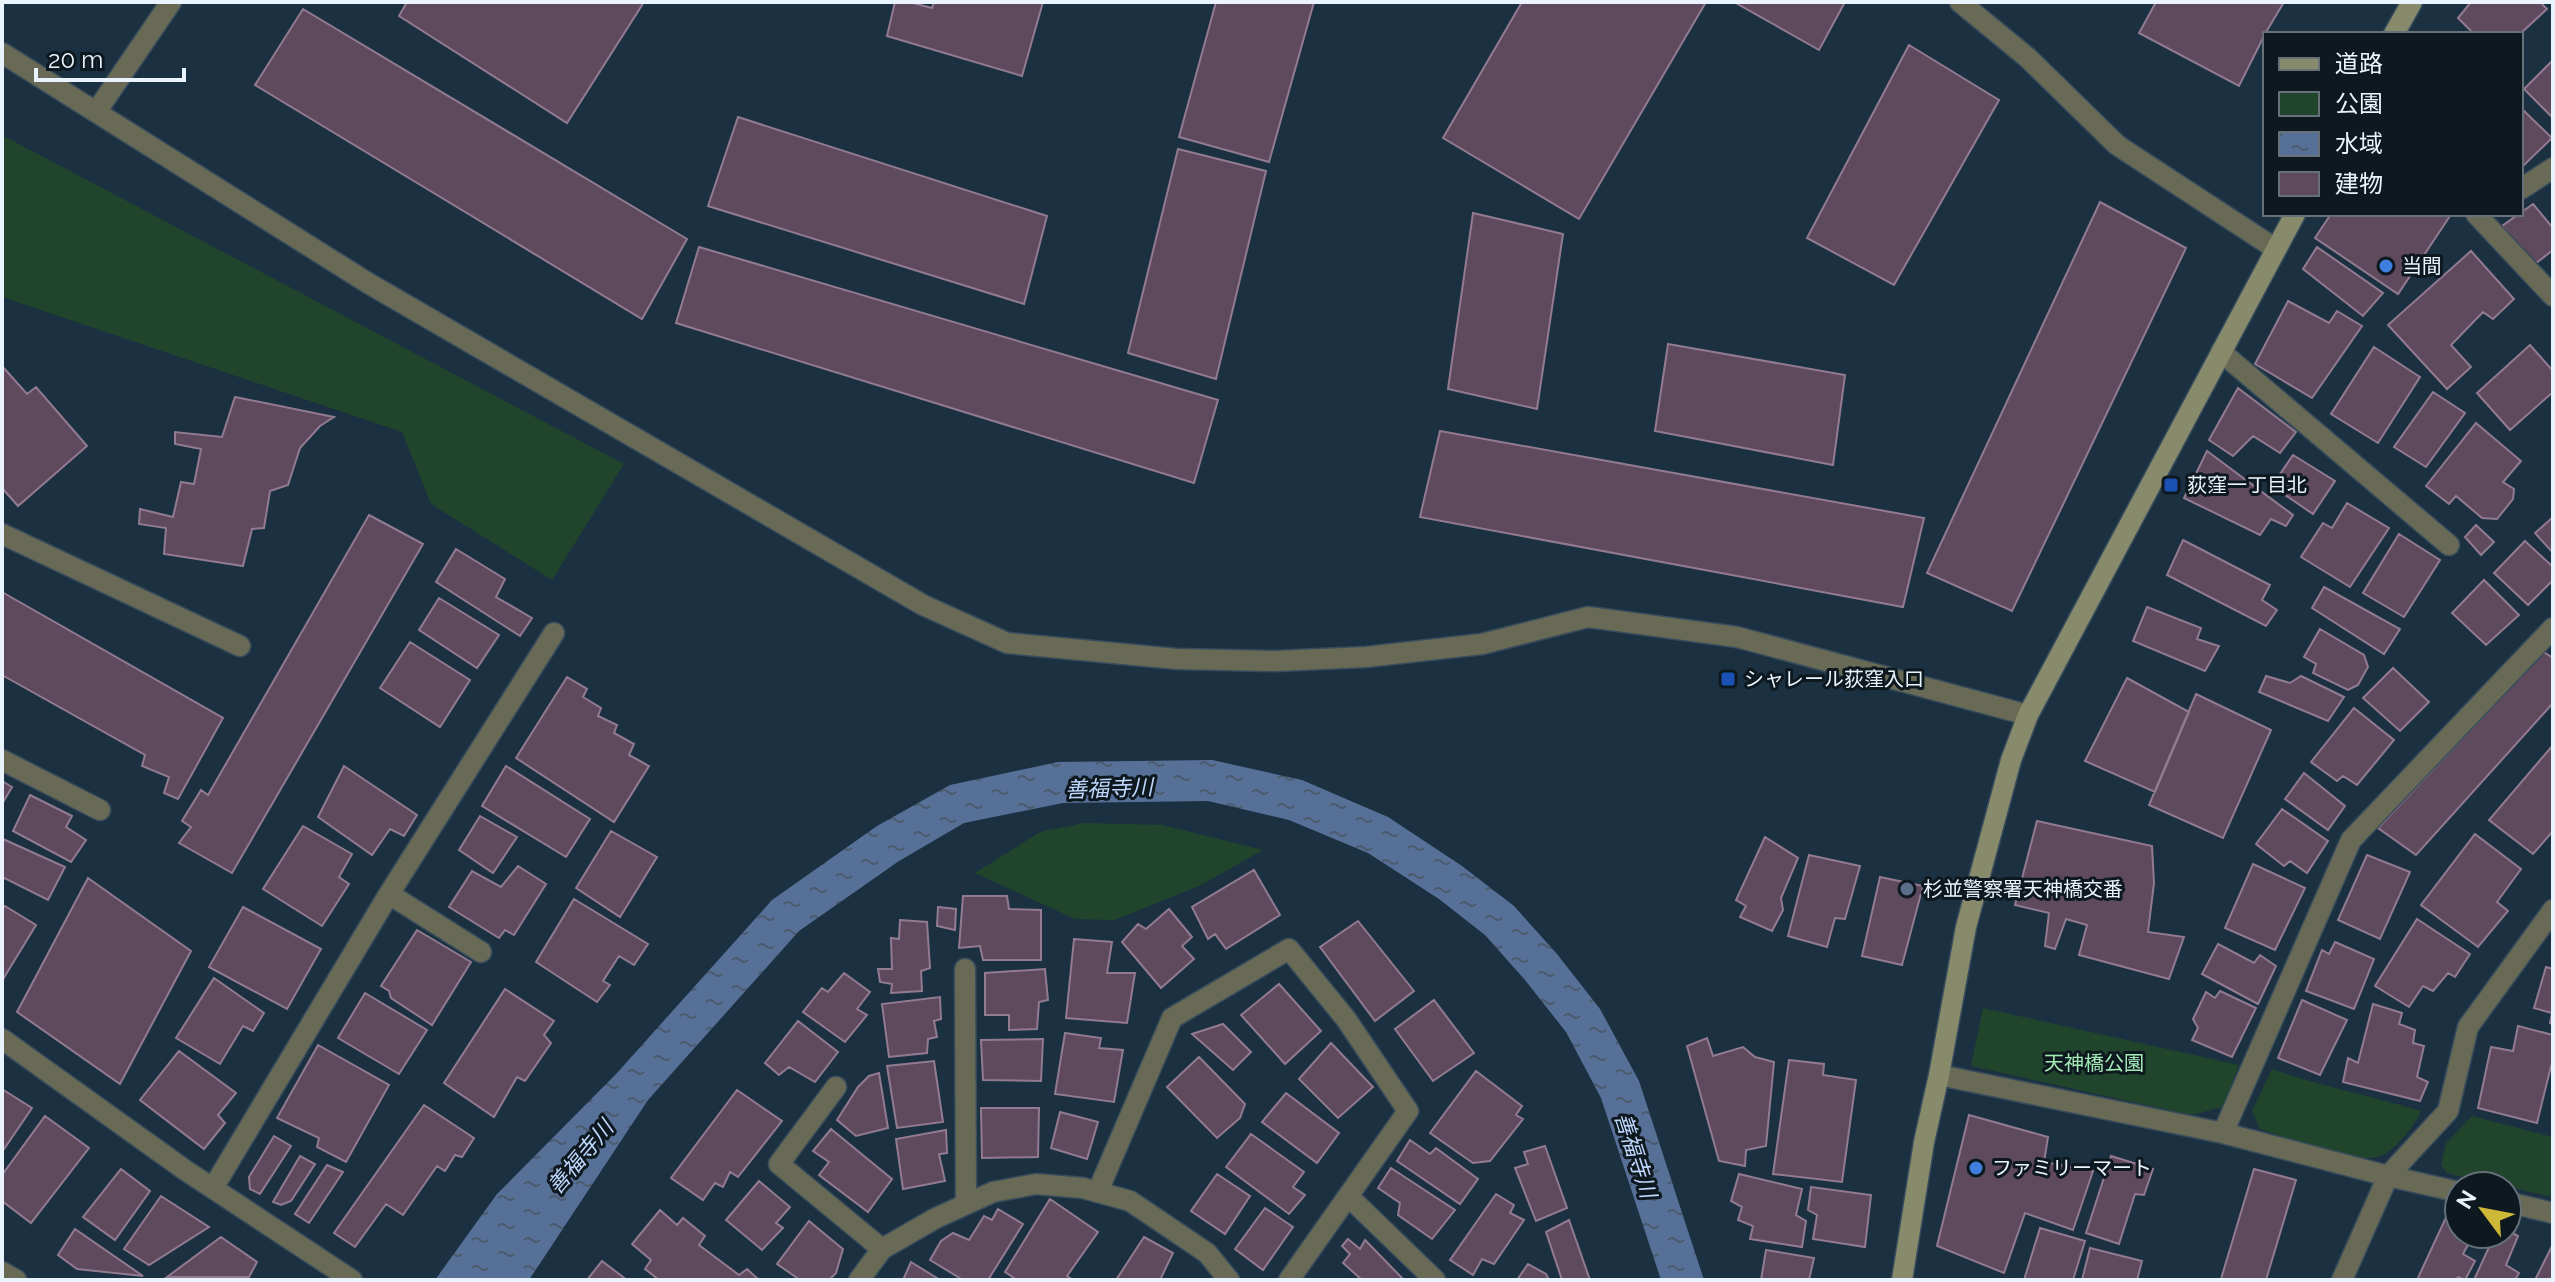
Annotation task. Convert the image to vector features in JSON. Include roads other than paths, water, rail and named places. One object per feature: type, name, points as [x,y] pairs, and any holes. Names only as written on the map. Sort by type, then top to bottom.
[{"type":"street","points":[[96,112],[171,2]]},
{"type":"street","points":[[1960,2],[2028,58],[2117,145],[2276,249]]},
{"type":"street","points":[[2395,32],[2412,2]]},
{"type":"street","points":[[2,53],[381,291],[923,605],[1007,643],[1177,659],[1306,660],[1366,657],[1482,644],[1588,617],[1737,637],[2028,715]]},
{"type":"street","points":[[2523,188],[2553,168]]},
{"type":"street","points":[[1904,1279],[1924,1142],[1966,927],[2011,760],[2028,715],[2294,216]]},
{"type":"street","points":[[2481,216],[2553,296]]},
{"type":"street","points":[[2221,352],[2449,545]]},
{"type":"street","points":[[2,534],[240,646]]},
{"type":"street","points":[[2223,1133],[2351,840],[2553,628]]},
{"type":"street","points":[[213,1188],[389,894],[554,633]]},
{"type":"street","points":[[2,760],[100,810]]},
{"type":"street","points":[[389,894],[481,952]]},
{"type":"street","points":[[2342,1280],[2388,1176],[2448,1111],[2468,1027],[2553,910]]},
{"type":"street","points":[[1098,1191],[1172,1018],[1289,949],[1346,1019],[1408,1111],[1289,1280]]},
{"type":"street","points":[[965,969],[966,1204]]},
{"type":"street","points":[[2,1039],[339,1277]]},
{"type":"street","points":[[1939,1075],[2223,1133],[2443,1188]]},
{"type":"street","points":[[836,1087],[779,1164],[882,1249]]},
{"type":"street","points":[[859,1280],[882,1249],[936,1218],[993,1192],[1036,1184],[1098,1191],[1130,1201],[1207,1253],[1229,1280]]},
{"type":"street","points":[[1348,1196],[1435,1280]]},
{"type":"street","points":[[2523,1206],[2553,1213]]},
{"type":"street","points":[[2,1272],[16,1280]]},
{"type":"water","name":"善福寺川","points":[[1212,760],[1302,780],[1388,817],[1462,866],[1514,906],[1600,1009],[1639,1081],[1704,1280],[1661,1280],[1601,1098],[1566,1032],[1485,935],[1439,899],[1368,853],[1289,820],[1208,801],[1063,803],[964,823],[899,861],[799,931],[648,1100],[529,1280],[435,1280],[497,1194],[617,1073],[772,900],[877,826],[950,785],[1058,762]]},
{"type":"place","name":"当間","points":[[2386,266]]},
{"type":"place","name":"荻窪一丁目北","points":[[2171,485]]},
{"type":"place","name":"シャレール荻窪入口","points":[[1728,679]]},
{"type":"place","name":"杉並警察署天神橋交番","points":[[1907,889]]},
{"type":"place","name":"ファミリーマート","points":[[1976,1168]]},
{"type":"park label","name":"天神橋公園","points":[[2094,1063]]}]
